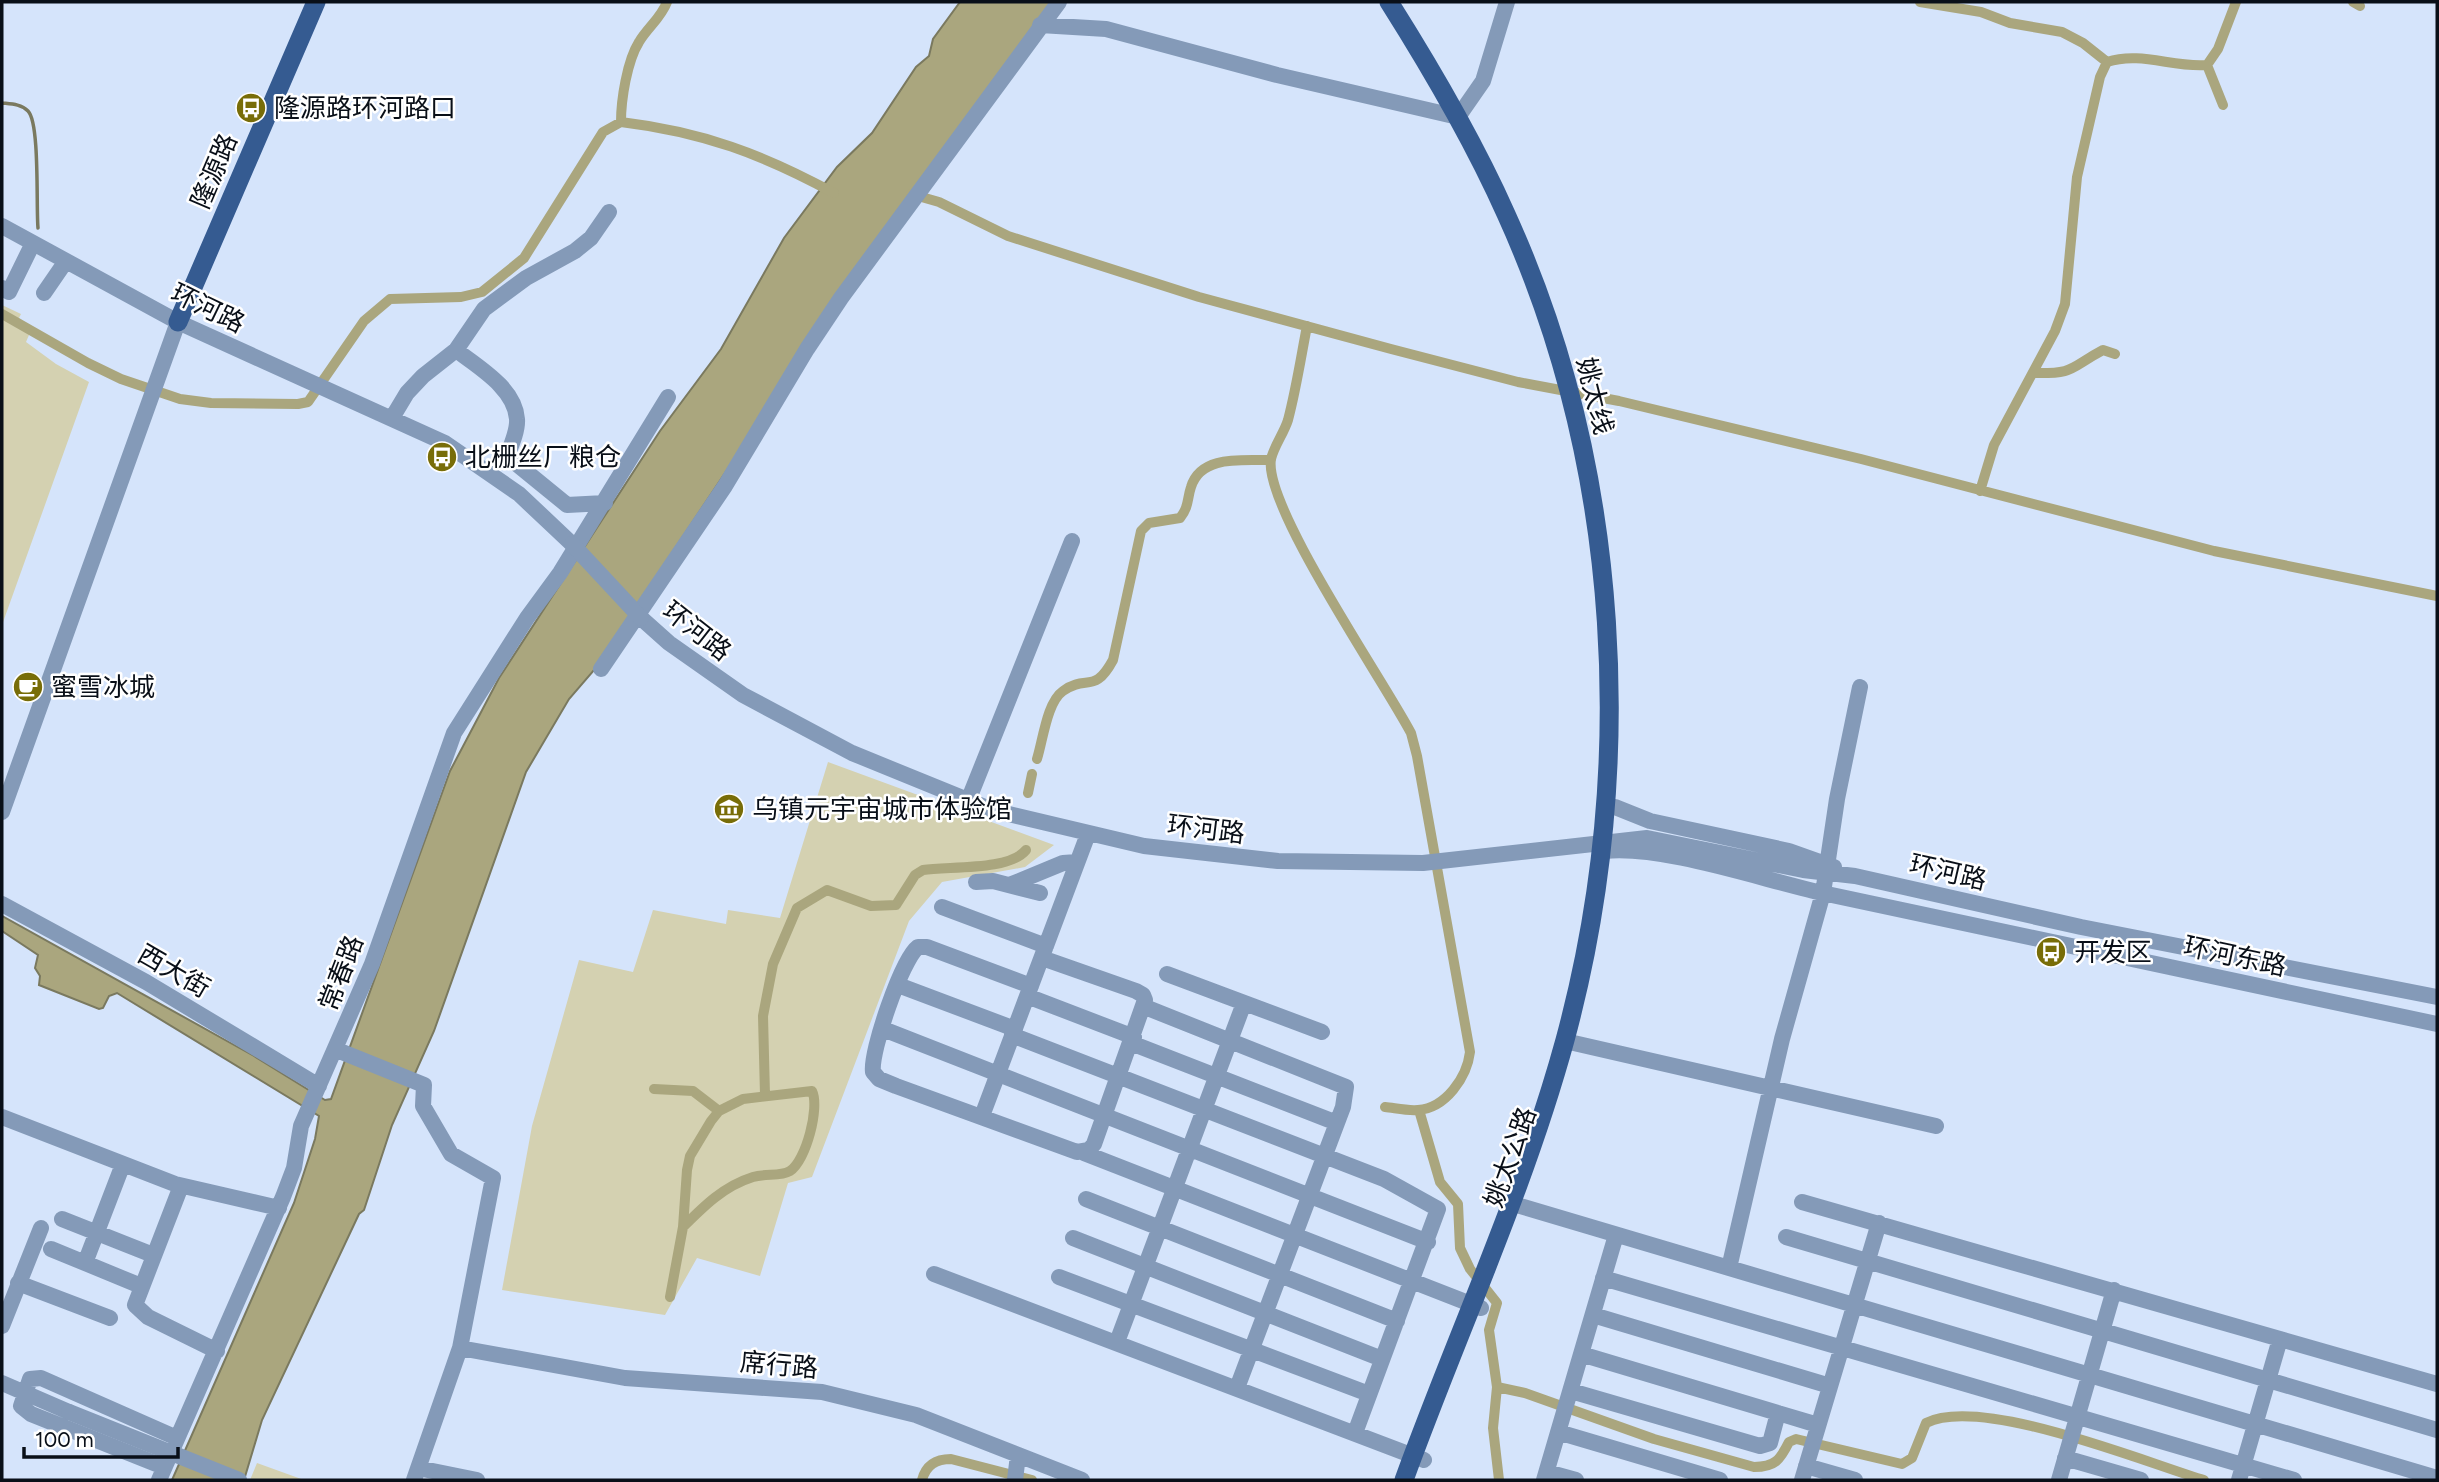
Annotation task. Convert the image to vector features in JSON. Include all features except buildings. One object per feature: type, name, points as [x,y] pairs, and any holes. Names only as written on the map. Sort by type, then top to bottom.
[{"type":"main road","name":"隆源路","points":[[178,322],[316,2]]},
{"type":"main road","name":"姚太线","points":[[1389,2],[1462,113]]},
{"type":"main road","name":"姚太线","points":[[1403,2],[1462,113],[1517,239],[1567,367],[1606,519],[1616,602],[1620,721],[1615,807],[1608,846]]},
{"type":"main road","name":"姚太线","points":[[1582,424],[1606,629],[1608,846]]},
{"type":"main road","name":"姚太公路","points":[[1404,1480],[1418,1458],[1516,1205],[1570,1042],[1584,958],[1608,846]]},
{"type":"main road","name":"姚太公路","points":[[1416,1480],[1418,1458]]},
{"type":"street","points":[[601,668],[725,486],[807,349],[902,213],[1059,2]]},
{"type":"street","points":[[1040,25],[1106,30],[1277,75],[1462,113],[1483,81],[1507,2]]},
{"type":"street","points":[[393,418],[407,393],[423,376],[456,350],[484,309],[526,278],[575,251],[591,237],[609,212]]},
{"type":"street","name":"环河路","points":[[2,226],[178,322],[445,443],[495,475],[572,544],[641,618],[700,666],[774,714],[863,758],[968,801],[1088,834],[1144,846],[1254,859],[1493,864],[1647,838],[1803,870],[1856,876],[2081,927],[2437,997]]},
{"type":"street","points":[[2,288],[9,292],[33,243]]},
{"type":"street","points":[[44,293],[66,261]]},
{"type":"street","points":[[2,812],[178,322]]},
{"type":"street","points":[[456,350],[495,380],[512,402],[517,420],[507,456],[567,505],[605,503]]},
{"type":"street","name":"常春路","points":[[161,1474],[279,1208],[294,1168],[306,1115],[373,964],[454,733],[474,697],[561,573],[668,397]]},
{"type":"street","points":[[968,801],[1072,541]]},
{"type":"street","points":[[1729,1268],[1823,893],[1837,799],[1860,687]]},
{"type":"street","points":[[1615,807],[1650,821],[1815,858],[1856,876]]},
{"type":"street","points":[[982,1116],[1088,834]]},
{"type":"street","name":"环河东路","points":[[1608,846],[2437,1024]]},
{"type":"street","points":[[1012,884],[1063,863],[1077,862]]},
{"type":"street","points":[[976,882],[1012,884],[1040,893]]},
{"type":"street","name":"西大街","points":[[2,904],[146,982],[318,1089]]},
{"type":"street","points":[[942,907],[1143,995],[1145,1007],[1094,1144],[1084,1153]]},
{"type":"street","points":[[1337,1123],[1132,1040],[927,947],[918,947],[912,951],[872,1065],[879,1079],[1084,1153],[1476,1306]]},
{"type":"street","points":[[1167,974],[1322,1032]]},
{"type":"street","points":[[898,985],[1118,1076],[1384,1179],[1434,1204],[1438,1209],[1428,1242],[1355,1433]]},
{"type":"street","points":[[1117,1342],[1244,1003]]},
{"type":"street","points":[[1145,1007],[1341,1083],[1347,1094],[1237,1388]]},
{"type":"street","points":[[883,1028],[1428,1242]]},
{"type":"street","points":[[1570,1042],[1936,1126]]},
{"type":"street","points":[[337,1050],[424,1085],[423,1106],[451,1154],[493,1178],[460,1348],[416,1474],[477,1480]]},
{"type":"street","points":[[2,1117],[181,1186],[279,1208]]},
{"type":"street","points":[[85,1263],[123,1164]]},
{"type":"street","points":[[181,1186],[135,1305],[138,1310],[217,1351]]},
{"type":"street","points":[[1086,1199],[1397,1321]]},
{"type":"street","points":[[1802,1202],[2437,1384]]},
{"type":"street","points":[[1516,1205],[2437,1478]]},
{"type":"street","points":[[62,1219],[153,1255]]},
{"type":"street","points":[[1855,1480],[1806,1467],[1879,1223]]},
{"type":"street","points":[[2,1326],[41,1228]]},
{"type":"street","points":[[1576,1480],[1546,1476],[1616,1235]]},
{"type":"street","points":[[1786,1237],[2437,1430]]},
{"type":"street","points":[[1073,1238],[1382,1359]]},
{"type":"street","points":[[51,1250],[141,1286]]},
{"type":"street","points":[[934,1274],[1418,1458]]},
{"type":"street","points":[[1059,1277],[1369,1394]]},
{"type":"street","points":[[1604,1278],[1842,1348],[2241,1473],[2294,1480]]},
{"type":"street","points":[[18,1283],[110,1318]]},
{"type":"street","points":[[2059,1480],[2114,1290]]},
{"type":"street","points":[[1593,1315],[1830,1386]]},
{"type":"street","points":[[2241,1473],[2280,1339]]},
{"type":"street","name":"席行路","points":[[460,1348],[625,1378],[822,1392],[916,1415],[1016,1467],[1082,1480]]},
{"type":"street","points":[[1581,1354],[1778,1413],[1817,1428]]},
{"type":"street","points":[[161,1474],[31,1414],[21,1406],[24,1392],[30,1380],[41,1378],[177,1438]]},
{"type":"street","points":[[2,1383],[239,1480]]},
{"type":"street","points":[[1569,1396],[1760,1446],[1770,1443],[1778,1413]]},
{"type":"street","points":[[1560,1426],[1720,1480]]},
{"type":"street","points":[[2066,1454],[2141,1480]]},
{"type":"shaded area","points":[[960,2],[1053,2],[747,440],[595,669],[569,699],[526,772],[434,1031],[392,1125],[364,1210],[359,1214],[262,1420],[244,1480],[172,1480],[294,1203],[315,1139],[319,1116],[117,993],[109,996],[103,1008],[99,1009],[39,985],[40,976],[35,968],[38,955],[2,931],[2,916],[254,1056],[325,1100],[331,1099],[450,771],[499,678],[660,431],[721,349],[784,238],[837,167],[872,133],[916,67],[929,56],[933,39]]},
{"type":"shaded area","points":[[2,305],[21,314],[19,318],[32,328],[26,342],[56,364],[89,382],[2,625]]},
{"type":"shaded area","points":[[828,762],[1054,845],[1025,867],[942,882],[909,921],[812,1177],[788,1183],[760,1276],[697,1258],[665,1315],[502,1290],[532,1126],[579,960],[633,972],[653,910],[726,924],[728,910],[780,918]]},
{"type":"shaded area","points":[[257,1463],[304,1480],[250,1480]]},
{"type":"waterway","points":[[621,122],[631,59],[639,42],[667,2]]},
{"type":"waterway","points":[[1920,2],[1981,12],[2010,23],[2062,32],[2083,43],[2107,62]]},
{"type":"waterway","points":[[1980,491],[1994,445],[2055,331],[2065,304],[2077,177],[2100,77],[2107,62],[2132,58],[2207,65],[2218,49],[2236,2]]},
{"type":"waterway","points":[[2353,2],[2360,6]]},
{"type":"waterway","points":[[2207,65],[2223,105]]},
{"type":"waterway","points":[[2,103],[22,107],[32,119],[36,148],[38,228]]},
{"type":"waterway","points":[[2,314],[121,379],[180,399],[211,403],[298,404],[308,402],[364,321],[390,299],[461,297],[482,292],[524,258],[603,132],[621,122],[679,132],[731,147],[782,167],[834,193]]},
{"type":"waterway","points":[[911,194],[939,202],[1008,236],[1199,297],[1391,349],[1518,382],[1619,401],[1861,459],[2214,551],[2437,596]]},
{"type":"waterway","points":[[1307,326],[1288,420],[1271,459],[1274,482],[1305,553],[1411,733],[1470,1052],[1460,1081],[1438,1104],[1418,1110],[1385,1107]]},
{"type":"waterway","points":[[2033,373],[2065,371],[2103,350],[2115,354]]},
{"type":"waterway","points":[[1037,759],[1049,712],[1058,696],[1071,686],[1095,681],[1113,660],[1141,531],[1149,523],[1180,518],[1196,476],[1204,469],[1214,464],[1236,460],[1271,460]]},
{"type":"waterway","points":[[1028,793],[1032,774]]},
{"type":"waterway","points":[[765,1095],[763,1016],[773,964],[797,908],[827,890],[871,906],[896,905],[915,875],[923,870],[993,865],[1018,857],[1026,850]]},
{"type":"waterway","points":[[654,1089],[693,1091],[719,1111]]},
{"type":"waterway","points":[[670,1297],[683,1227],[690,1156],[711,1121],[719,1111],[743,1099],[812,1091],[813,1121],[806,1146],[796,1165],[786,1173],[753,1177],[733,1186],[707,1204],[683,1227]]},
{"type":"waterway","points":[[1419,1110],[1440,1182],[1458,1204],[1460,1248],[1470,1269],[1497,1303],[1489,1330],[1497,1387],[1493,1428],[1499,1480]]},
{"type":"waterway","points":[[1497,1387],[1525,1393],[1654,1439],[1754,1467],[1772,1464],[1783,1454],[1789,1442],[1796,1439],[1902,1464],[1912,1458],[1926,1423],[1951,1417],[1984,1418],[2063,1434],[2204,1480]]},
{"type":"waterway","points":[[922,1480],[932,1464],[951,1459],[1032,1480]]},
{"type":"place","name":"隆源路环河路口","points":[[251,108]]},
{"type":"place","name":"北栅丝厂粮仓","points":[[442,457]]},
{"type":"place","name":"蜜雪冰城","points":[[28,687]]},
{"type":"place","name":"乌镇元宇宙城市体验馆","points":[[729,809]]},
{"type":"place","name":"开发区","points":[[2051,952]]}]
